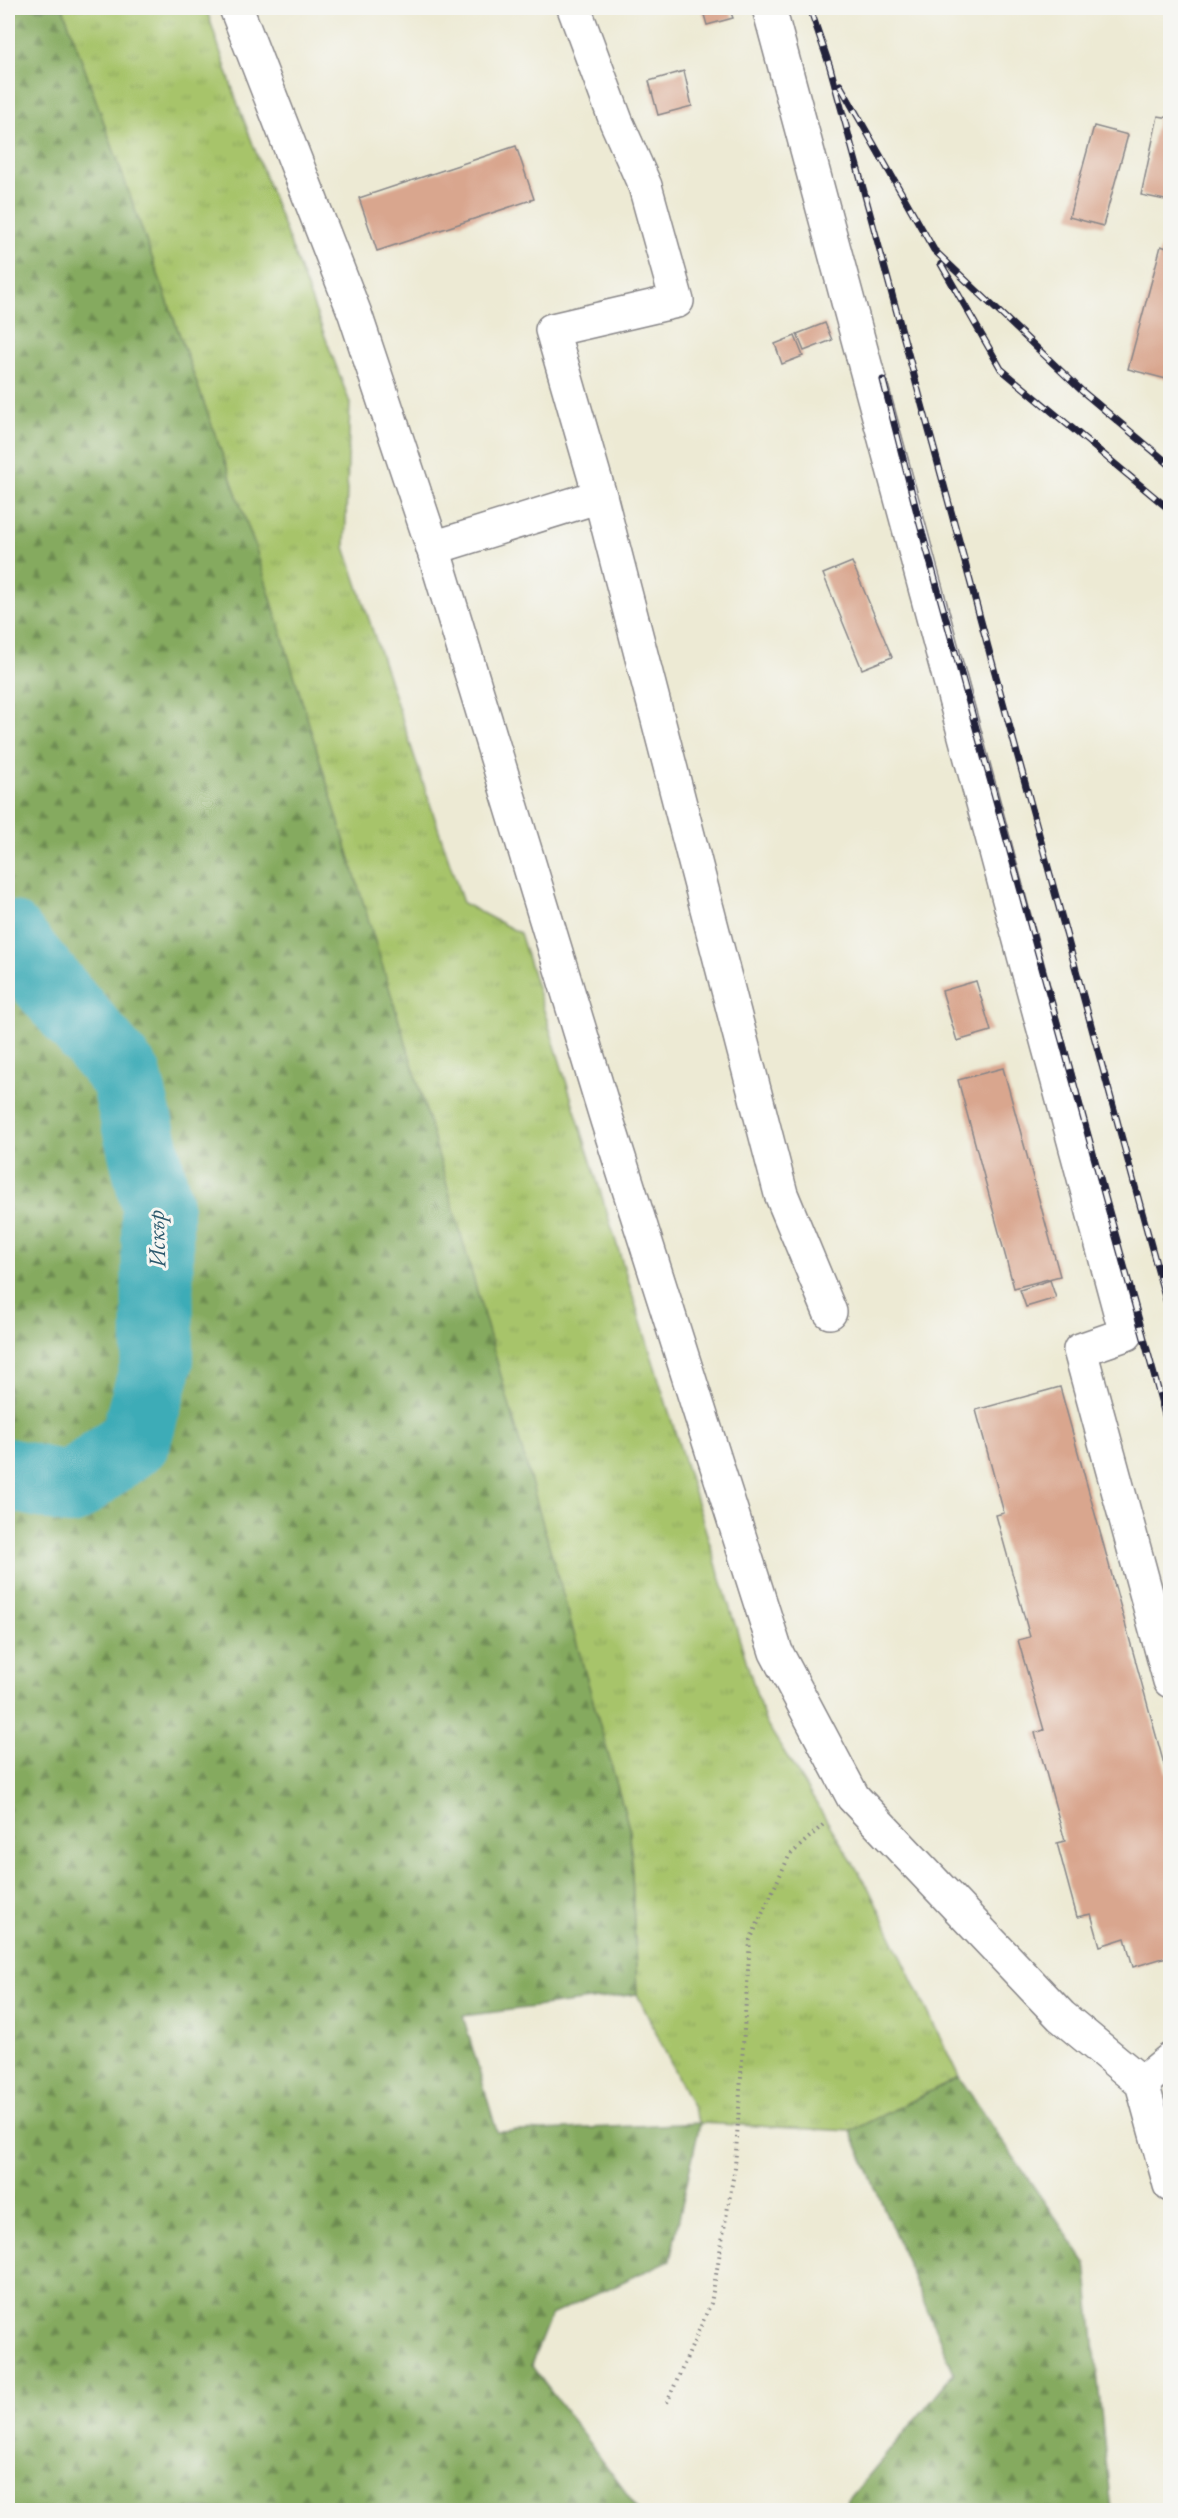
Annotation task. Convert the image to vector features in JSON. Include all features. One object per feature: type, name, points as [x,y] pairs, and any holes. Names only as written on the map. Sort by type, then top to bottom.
[{"type":"street","points":[[236,8],[355,314],[433,548],[607,1120],[776,1652],[853,1797],[1061,2016],[1142,2083],[1170,2185]]},
{"type":"street","points":[[574,8],[616,121],[645,186],[677,301],[552,330],[600,496],[781,1194],[830,1312]]},
{"type":"street","points":[[769,8],[1126,1334],[1080,1350],[1170,1681]]},
{"type":"street","points":[[433,548],[600,496]]},
{"type":"street","points":[[1142,2083],[1170,2060]]},
{"type":"path","points":[[667,2403],[711,2303],[713,2292],[735,2167],[750,1940],[789,1856],[853,1797]]},
{"type":"green space","points":[[8,8],[63,8],[255,546],[418,1083],[630,1831],[637,1994],[463,2016],[497,2132],[700,2123],[670,2260],[551,2315],[531,2365],[639,2510],[8,2510]]},
{"type":"green space","points":[[63,8],[206,8],[236,99],[350,403],[345,547],[463,903],[520,933],[765,1721],[868,1887],[959,2077],[851,2131],[700,2123],[637,1994],[630,1831]]},
{"type":"green space","points":[[959,2077],[1086,2263],[1111,2510],[840,2510],[954,2373],[851,2131]]},
{"type":"building","points":[[702,8],[729,8],[733,18],[707,25]]},
{"type":"building","points":[[684,71],[692,106],[658,115],[649,81]]},
{"type":"building","points":[[1158,116],[1170,118],[1170,201],[1141,195]]},
{"type":"building","points":[[1094,126],[1128,135],[1103,226],[1069,217]]},
{"type":"building","points":[[516,146],[534,199],[377,251],[359,198]]},
{"type":"building","points":[[1161,246],[1170,249],[1170,380],[1128,369]]},
{"type":"building","points":[[825,323],[832,340],[804,351],[797,334]]},
{"type":"building","points":[[795,336],[803,356],[782,364],[775,344]]},
{"type":"building","points":[[852,562],[892,657],[862,669],[823,574]]},
{"type":"building","points":[[976,981],[991,1031],[957,1041],[942,991]]},
{"type":"building","points":[[1003,1068],[1060,1276],[1014,1288],[958,1080]]},
{"type":"building","points":[[1050,1280],[1056,1298],[1026,1307],[1020,1290]]},
{"type":"building","points":[[1060,1387],[1170,1786],[1170,1956],[1133,1967],[1125,1938],[1100,1946],[1091,1914],[1077,1917],[1057,1843],[1065,1841],[1035,1733],[1044,1730],[1018,1640],[1030,1637],[996,1515],[1004,1513],[976,1410]]},
{"type":"waterway","name":"Искър","points":[[8,936],[126,1077],[157,1206],[158,1360],[135,1440],[70,1489],[8,1474]]},
{"type":"railway","points":[[810,8],[830,67],[1170,1315]]},
{"type":"railway","points":[[840,85],[934,250],[1082,391],[1170,465]]},
{"type":"railway","points":[[941,264],[1001,369],[1170,510]]},
{"type":"railway","points":[[883,380],[919,521],[1170,1433]]}]
